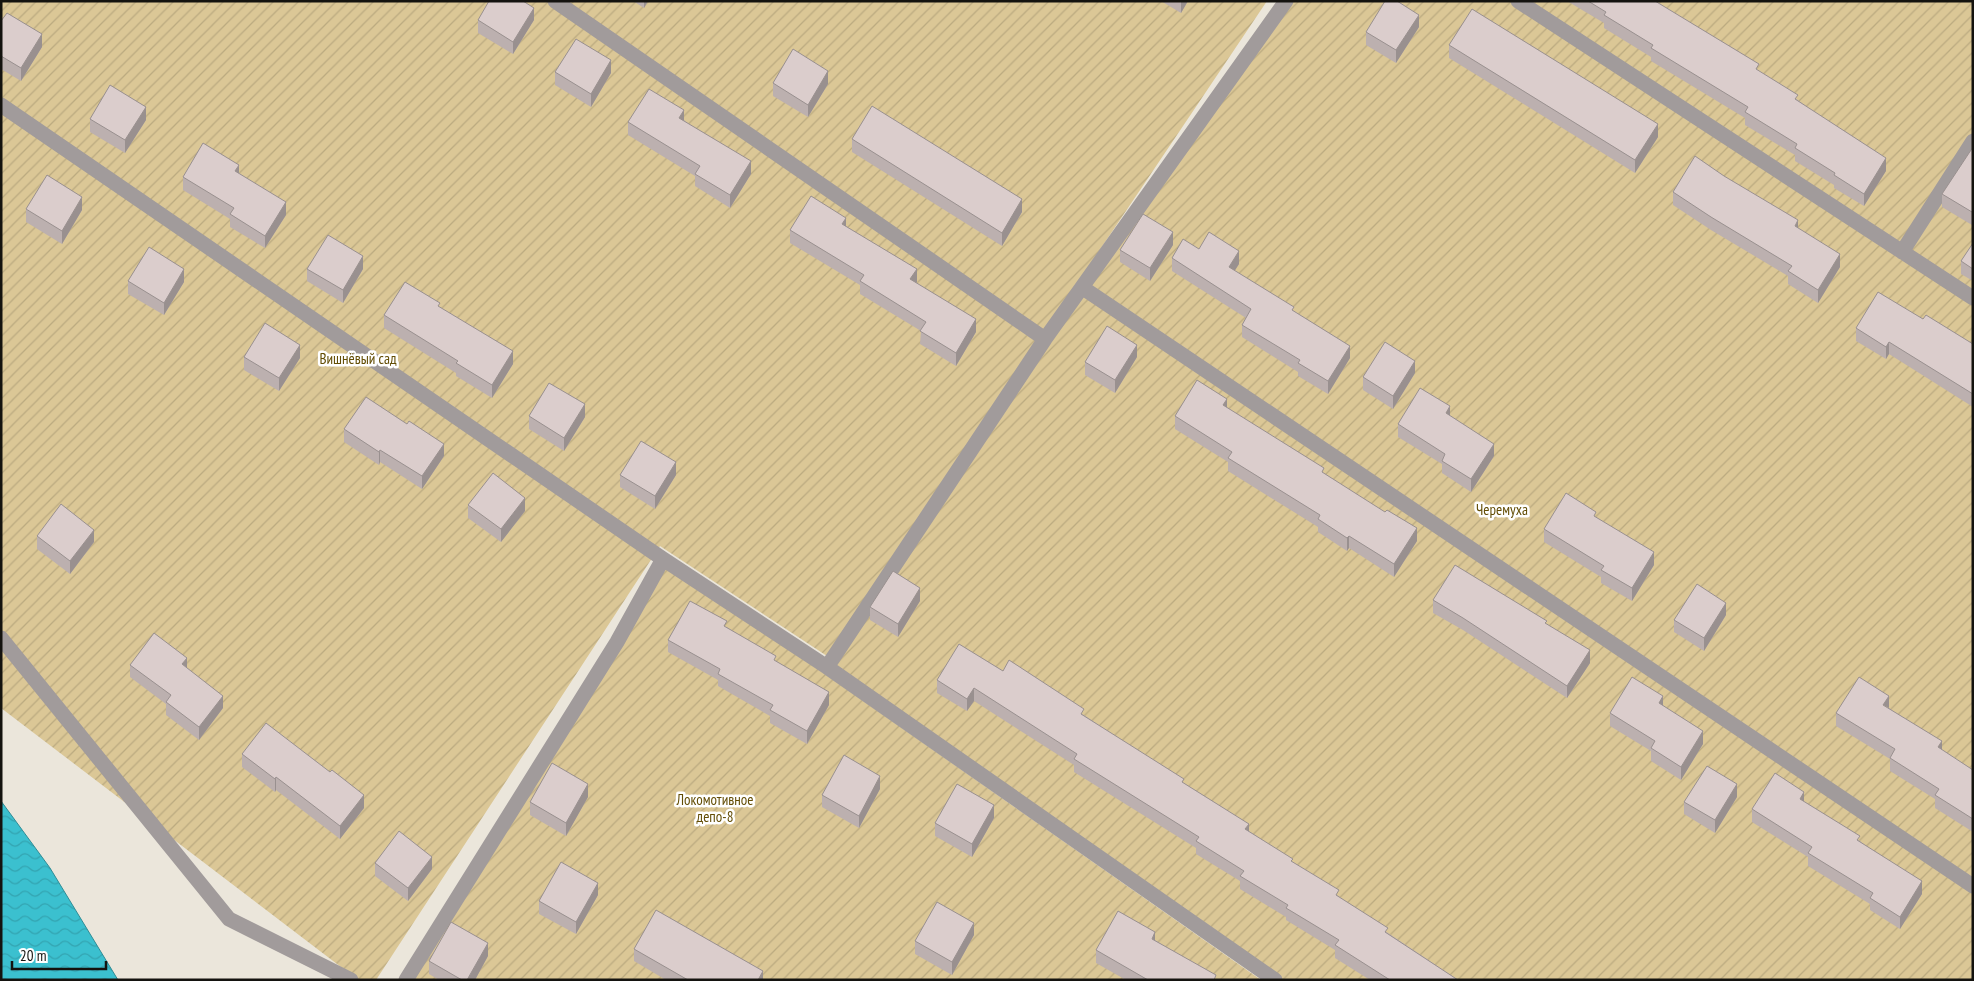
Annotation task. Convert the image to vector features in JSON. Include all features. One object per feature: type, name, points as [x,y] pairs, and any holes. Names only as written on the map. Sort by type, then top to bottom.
[{"type":"lane","points":[[555,1],[1045,339]]},
{"type":"lane","points":[[1518,1],[1973,298]]},
{"type":"lane","points":[[827,668],[1045,339],[1083,288],[1278,4]]},
{"type":"lane","points":[[1,105],[663,559],[827,668],[1275,980]]},
{"type":"lane","points":[[1902,252],[1973,141]]},
{"type":"lane","points":[[1083,288],[1973,886]]},
{"type":"lane","points":[[406,980],[617,642],[663,559]]},
{"type":"lane","points":[[1,638],[228,919],[351,980]]},
{"type":"green space","name":"Вишнёвый сад","points":[[1,1],[1267,1],[827,656],[660,546],[376,980],[358,980],[1,708]]},
{"type":"green space","name":"Черемуха","points":[[1286,1],[1973,1],[1973,980],[1275,980],[827,667]]},
{"type":"green space","name":"Локомотивное депо-8","points":[[664,561],[1261,980],[408,980]]},
{"type":"water","points":[[1,801],[50,868],[118,980],[1,980]]},
{"type":"building","points":[[489,1],[523,1],[534,8],[513,42],[478,20]]},
{"type":"building","points":[[1385,1],[1397,1],[1419,15],[1396,50],[1366,32]]},
{"type":"building","points":[[1588,1],[1655,1],[1759,64],[1756,69],[1798,95],[1795,99],[1886,158],[1864,194],[1795,148],[1797,144],[1745,112],[1748,107],[1651,48],[1653,45],[1604,15],[1606,12]]},
{"type":"building","points":[[1472,9],[1658,124],[1635,160],[1449,45]]},
{"type":"building","points":[[7,13],[42,34],[21,68],[1,56],[1,21]]},
{"type":"building","points":[[576,39],[611,60],[591,94],[555,72]]},
{"type":"building","points":[[793,49],[828,71],[808,105],[773,83]]},
{"type":"building","points":[[110,85],[146,107],[125,140],[90,119]]},
{"type":"building","points":[[649,89],[684,110],[679,118],[751,161],[730,195],[695,174],[700,166],[628,122]]},
{"type":"building","points":[[872,106],[1022,199],[1002,233],[852,139]]},
{"type":"building","points":[[203,143],[239,165],[235,171],[286,202],[265,236],[230,214],[234,208],[183,177]]},
{"type":"building","points":[[1973,147],[1973,211],[1972,212],[1942,194]]},
{"type":"building","points":[[1695,156],[1724,176],[1798,220],[1795,226],[1840,254],[1818,290],[1788,271],[1792,266],[1673,192]]},
{"type":"building","points":[[47,175],[82,197],[62,231],[26,209]]},
{"type":"building","points":[[811,196],[846,218],[842,224],[917,269],[910,279],[976,319],[956,353],[920,331],[926,322],[860,281],[864,275],[790,230]]},
{"type":"building","points":[[1143,214],[1173,232],[1150,268],[1120,250]]},
{"type":"building","points":[[1209,232],[1239,251],[1229,267],[1294,307],[1292,310],[1350,346],[1328,381],[1298,363],[1300,360],[1242,325],[1251,309],[1172,258],[1183,239],[1199,249]]},
{"type":"building","points":[[328,235],[363,256],[343,290],[307,269]]},
{"type":"building","points":[[1973,243],[1973,269],[1961,261]]},
{"type":"building","points":[[149,247],[184,269],[164,303],[128,281]]},
{"type":"building","points":[[405,282],[440,303],[438,306],[513,351],[492,385],[456,363],[458,361],[384,315]]},
{"type":"building","points":[[1878,292],[1923,319],[1926,315],[1973,344],[1973,394],[1889,342],[1886,347],[1856,328]]},
{"type":"building","points":[[265,323],[300,345],[279,378],[244,357]]},
{"type":"building","points":[[1107,326],[1137,345],[1115,380],[1085,362]]},
{"type":"building","points":[[1385,342],[1415,361],[1393,396],[1363,377]]},
{"type":"building","points":[[1197,380],[1227,399],[1223,405],[1324,468],[1322,472],[1385,512],[1387,510],[1417,528],[1394,564],[1349,536],[1347,538],[1318,519],[1320,515],[1228,458],[1232,452],[1175,416]]},
{"type":"building","points":[[549,383],[585,404],[564,438],[529,416]]},
{"type":"building","points":[[1420,388],[1450,406],[1446,413],[1494,444],[1471,479],[1442,461],[1445,454],[1398,424]]},
{"type":"building","points":[[366,397],[407,424],[409,421],[444,444],[422,476],[380,450],[379,452],[344,429]]},
{"type":"building","points":[[641,441],[676,462],[655,496],[620,475]]},
{"type":"building","points":[[493,473],[525,498],[501,529],[468,505]]},
{"type":"building","points":[[1566,493],[1596,512],[1594,516],[1654,552],[1632,588],[1601,570],[1604,566],[1544,529]]},
{"type":"building","points":[[61,504],[94,530],[70,561],[37,536]]},
{"type":"building","points":[[1455,565],[1547,621],[1545,623],[1590,650],[1567,686],[1433,600]]},
{"type":"building","points":[[893,571],[920,588],[898,624],[870,607]]},
{"type":"building","points":[[1697,584],[1726,603],[1704,638],[1674,620]]},
{"type":"building","points":[[690,601],[727,621],[724,626],[776,656],[774,660],[829,692],[807,731],[770,710],[773,705],[718,674],[720,669],[668,640]]},
{"type":"building","points":[[154,633],[187,658],[182,664],[223,696],[199,727],[166,702],[171,695],[130,665]]},
{"type":"building","points":[[959,644],[1003,671],[1009,660],[1084,709],[1081,714],[1184,779],[1182,782],[1249,824],[1245,829],[1293,859],[1291,861],[1339,890],[1336,895],[1388,928],[1385,932],[1458,980],[1390,980],[1335,945],[1339,940],[1286,908],[1288,905],[1240,876],[1244,871],[1196,841],[1199,837],[1074,759],[1077,754],[974,688],[967,699],[937,680]]},
{"type":"building","points":[[1632,677],[1663,696],[1659,703],[1703,731],[1681,767],[1651,748],[1655,741],[1610,713]]},
{"type":"building","points":[[1859,677],[1889,696],[1883,705],[1942,741],[1938,747],[1973,770],[1973,819],[1935,795],[1939,789],[1890,758],[1895,749],[1836,713]]},
{"type":"building","points":[[266,723],[330,772],[332,770],[364,795],[340,826],[276,777],[275,779],[242,754]]},
{"type":"building","points":[[844,755],[880,776],[859,816],[822,795]]},
{"type":"building","points":[[552,763],[588,784],[566,823],[530,802]]},
{"type":"building","points":[[1707,766],[1737,784],[1715,820],[1684,802]]},
{"type":"building","points":[[1775,773],[1804,792],[1800,799],[1860,836],[1857,840],[1922,881],[1900,917],[1870,898],[1873,893],[1808,853],[1812,847],[1752,809]]},
{"type":"building","points":[[957,784],[994,805],[972,844],[935,823]]},
{"type":"building","points":[[399,831],[432,857],[408,888],[375,863]]},
{"type":"building","points":[[561,862],[598,883],[576,922],[539,901]]},
{"type":"building","points":[[937,902],[974,923],[952,962],[915,941]]},
{"type":"building","points":[[656,910],[763,971],[758,980],[688,980],[634,949]]},
{"type":"building","points":[[1118,911],[1155,932],[1152,939],[1216,975],[1214,980],[1148,980],[1096,950]]},
{"type":"building","points":[[451,922],[488,943],[467,980],[462,980],[429,961]]}]
